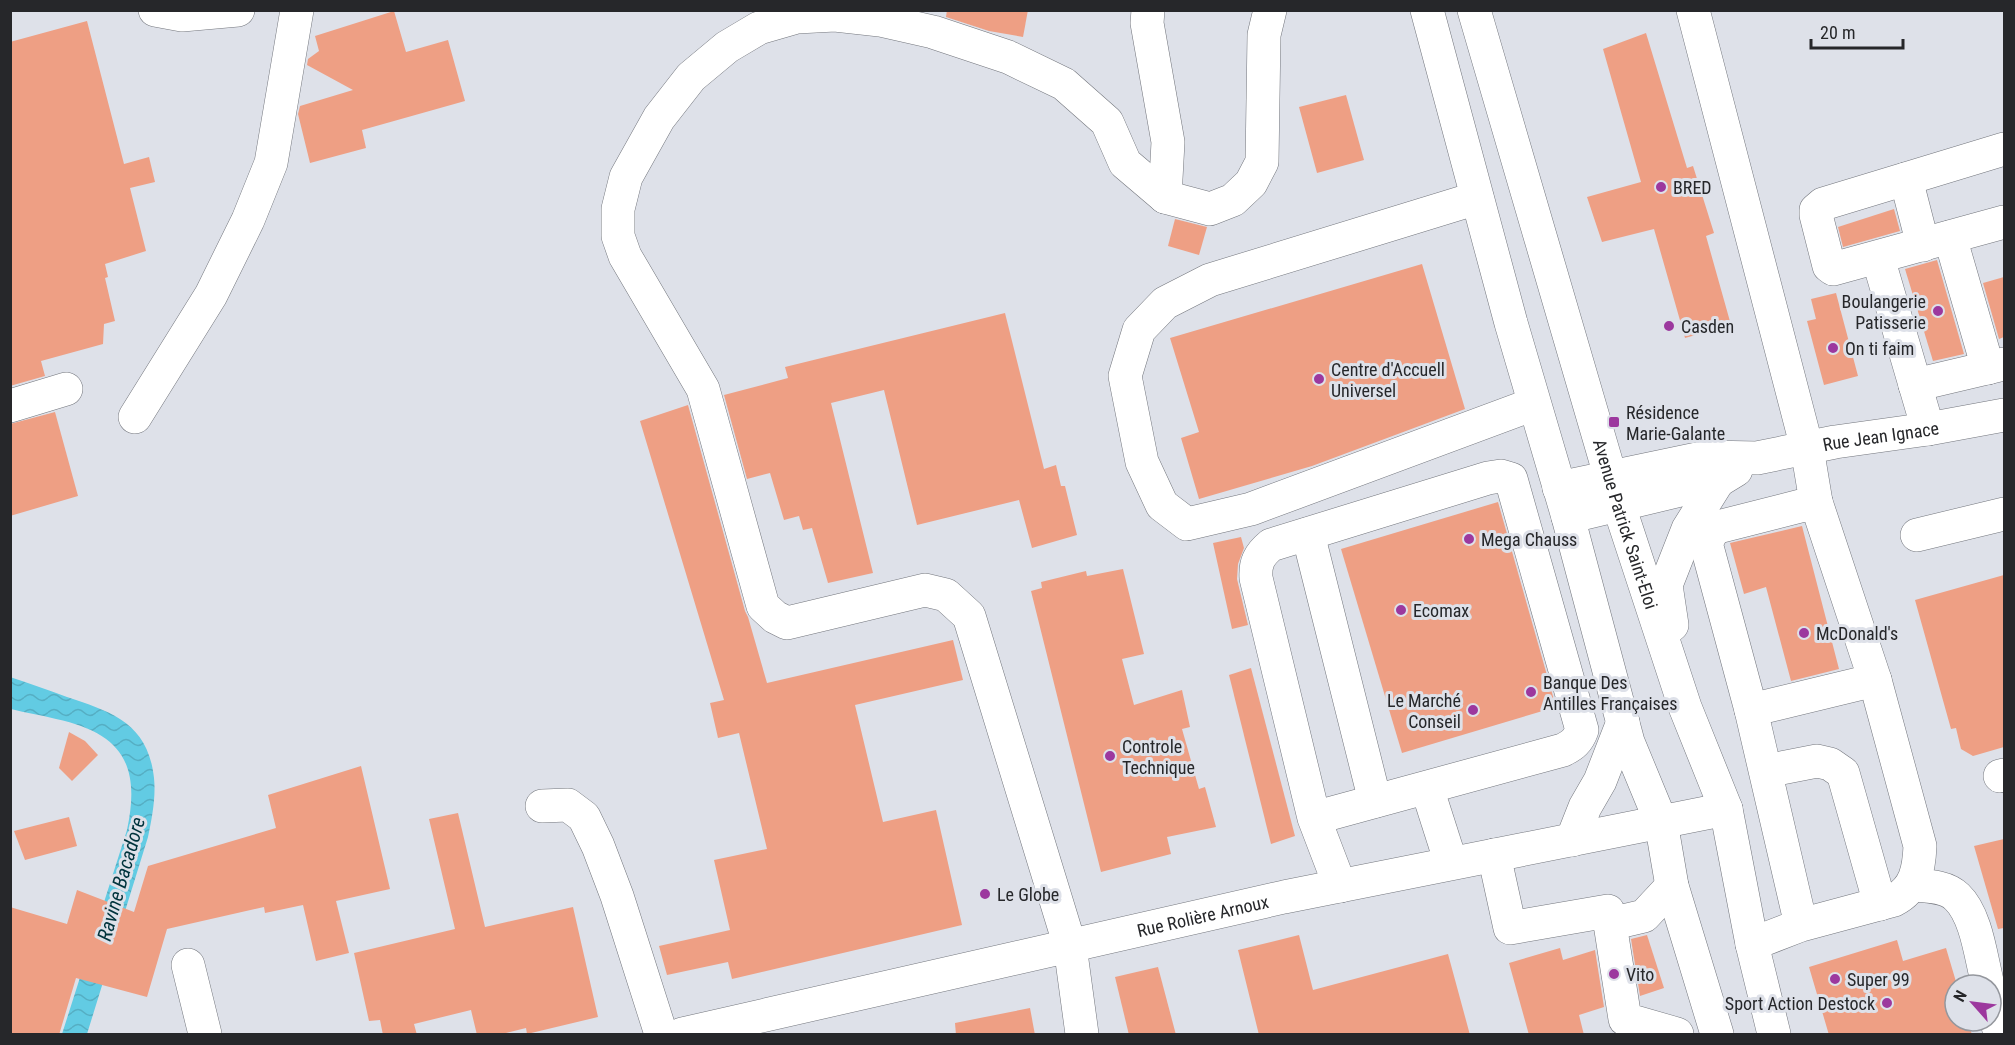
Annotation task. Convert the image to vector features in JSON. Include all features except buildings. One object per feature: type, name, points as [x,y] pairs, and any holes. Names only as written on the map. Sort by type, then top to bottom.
[{"type":"main road","points":[[155,10],[182,15],[238,10]]},
{"type":"main road","points":[[135,417],[211,295],[248,220],[271,163],[297,10]]},
{"type":"main road","points":[[1148,10],[1147,23],[1168,142],[1165,197]]},
{"type":"main road","points":[[1082,1035],[1070,945],[969,616],[946,595],[925,590],[787,623],[775,617],[763,606],[703,389],[625,256],[618,236],[618,209],[626,177],[659,118],[691,77],[727,47],[759,28],[797,17],[835,15],[880,20],[933,32],[1008,57],[1064,84],[1107,122],[1125,163],[1165,197],[1210,209],[1233,200],[1251,183],[1262,162],[1264,35],[1270,10]]},
{"type":"main road","points":[[1427,10],[1628,742],[1661,822],[1672,886],[1717,1035]]},
{"type":"main road","name":"Avenue Patrick Saint-Eloi","points":[[1474,10],[1615,491],[1685,707],[1726,809],[1752,944],[1774,1035]]},
{"type":"main road","points":[[1693,10],[1807,448],[1816,502],[1875,680],[1920,846],[1913,885],[1902,896],[1801,925],[1752,944]]},
{"type":"main road","points":[[2004,149],[1823,204],[1816,210],[1829,266],[1833,269],[2004,222]]},
{"type":"main road","points":[[1906,179],[1996,366],[1915,385]]},
{"type":"main road","points":[[1477,198],[1210,280],[1165,303],[1139,330],[1125,376],[1142,462],[1162,505],[1187,524],[1251,509],[1534,404]]},
{"type":"main road","points":[[1878,258],[1928,429]]},
{"type":"main road","points":[[10,406],[66,389]]},
{"type":"main road","name":"Rue Jean Ignace","points":[[1615,491],[1707,456],[1757,458],[1835,442],[1928,429],[2004,415]]},
{"type":"main road","name":"Rue Jean Ignace","points":[[1563,502],[1615,491],[1718,481],[1757,458]]},
{"type":"main road","points":[[1314,819],[1563,750],[1580,738],[1582,730],[1515,485],[1507,476],[1488,478],[1271,545],[1257,561],[1255,569],[1314,819],[1340,886]]},
{"type":"main road","points":[[1685,707],[1666,585],[1688,530],[1718,481]]},
{"type":"main road","points":[[1801,925],[1751,710],[1706,543],[1714,528],[1816,502]]},
{"type":"main road","points":[[1917,536],[2004,514]]},
{"type":"main road","points":[[1308,534],[1376,801]]},
{"type":"main road","points":[[1751,710],[1875,680]]},
{"type":"main road","points":[[1572,840],[1585,807],[1600,781],[1623,722]]},
{"type":"main road","points":[[1766,771],[1817,760],[1830,764],[1843,773],[1880,904]]},
{"type":"main road","points":[[1427,788],[1451,863]]},
{"type":"main road","points":[[542,806],[568,805],[584,817],[598,846],[616,896],[661,1035]]},
{"type":"main road","name":"Rue Rolière Arnoux","points":[[682,1035],[1284,897],[1726,809]]},
{"type":"main road","points":[[1494,855],[1510,928],[1608,911],[1625,1019],[1677,1035]]},
{"type":"main road","points":[[1913,885],[1936,886],[1956,895],[1970,914],[1985,973]]},
{"type":"main road","points":[[1610,924],[1644,916],[1672,886]]},
{"type":"main road","points":[[188,965],[206,1035]]},
{"type":"water","name":"Ravine Bacadore","points":[[10,677],[99,708],[125,722],[136,732],[150,759],[154,793],[148,837],[87,1034],[62,1034],[127,830],[131,807],[128,770],[122,755],[97,733],[79,725],[11,709]]},
{"type":"place","name":"BRED","points":[[1661,187]]},
{"type":"place","name":"Boulangerie Patisserie","points":[[1938,311]]},
{"type":"place","name":"Casden","points":[[1669,326]]},
{"type":"place","name":"On ti faim","points":[[1833,348]]},
{"type":"place","name":"Centre d'Accuell Universel","points":[[1319,379]]},
{"type":"place","name":"Résidence Marie-Galante","points":[[1614,422]]},
{"type":"place","name":"Mega Chauss","points":[[1469,539]]},
{"type":"place","name":"Ecomax","points":[[1401,610]]},
{"type":"place","name":"McDonald's","points":[[1804,633]]},
{"type":"place","name":"Banque Des Antilles Françaises","points":[[1531,692]]},
{"type":"place","name":"Le Marché Conseil","points":[[1473,710]]},
{"type":"place","name":"Controle Technique","points":[[1110,756]]},
{"type":"place","name":"Le Globe","points":[[985,894]]},
{"type":"place","name":"Vito","points":[[1614,974]]},
{"type":"place","name":"Super 99","points":[[1835,979]]},
{"type":"place","name":"Sport Action Destock","points":[[1887,1003]]}]
